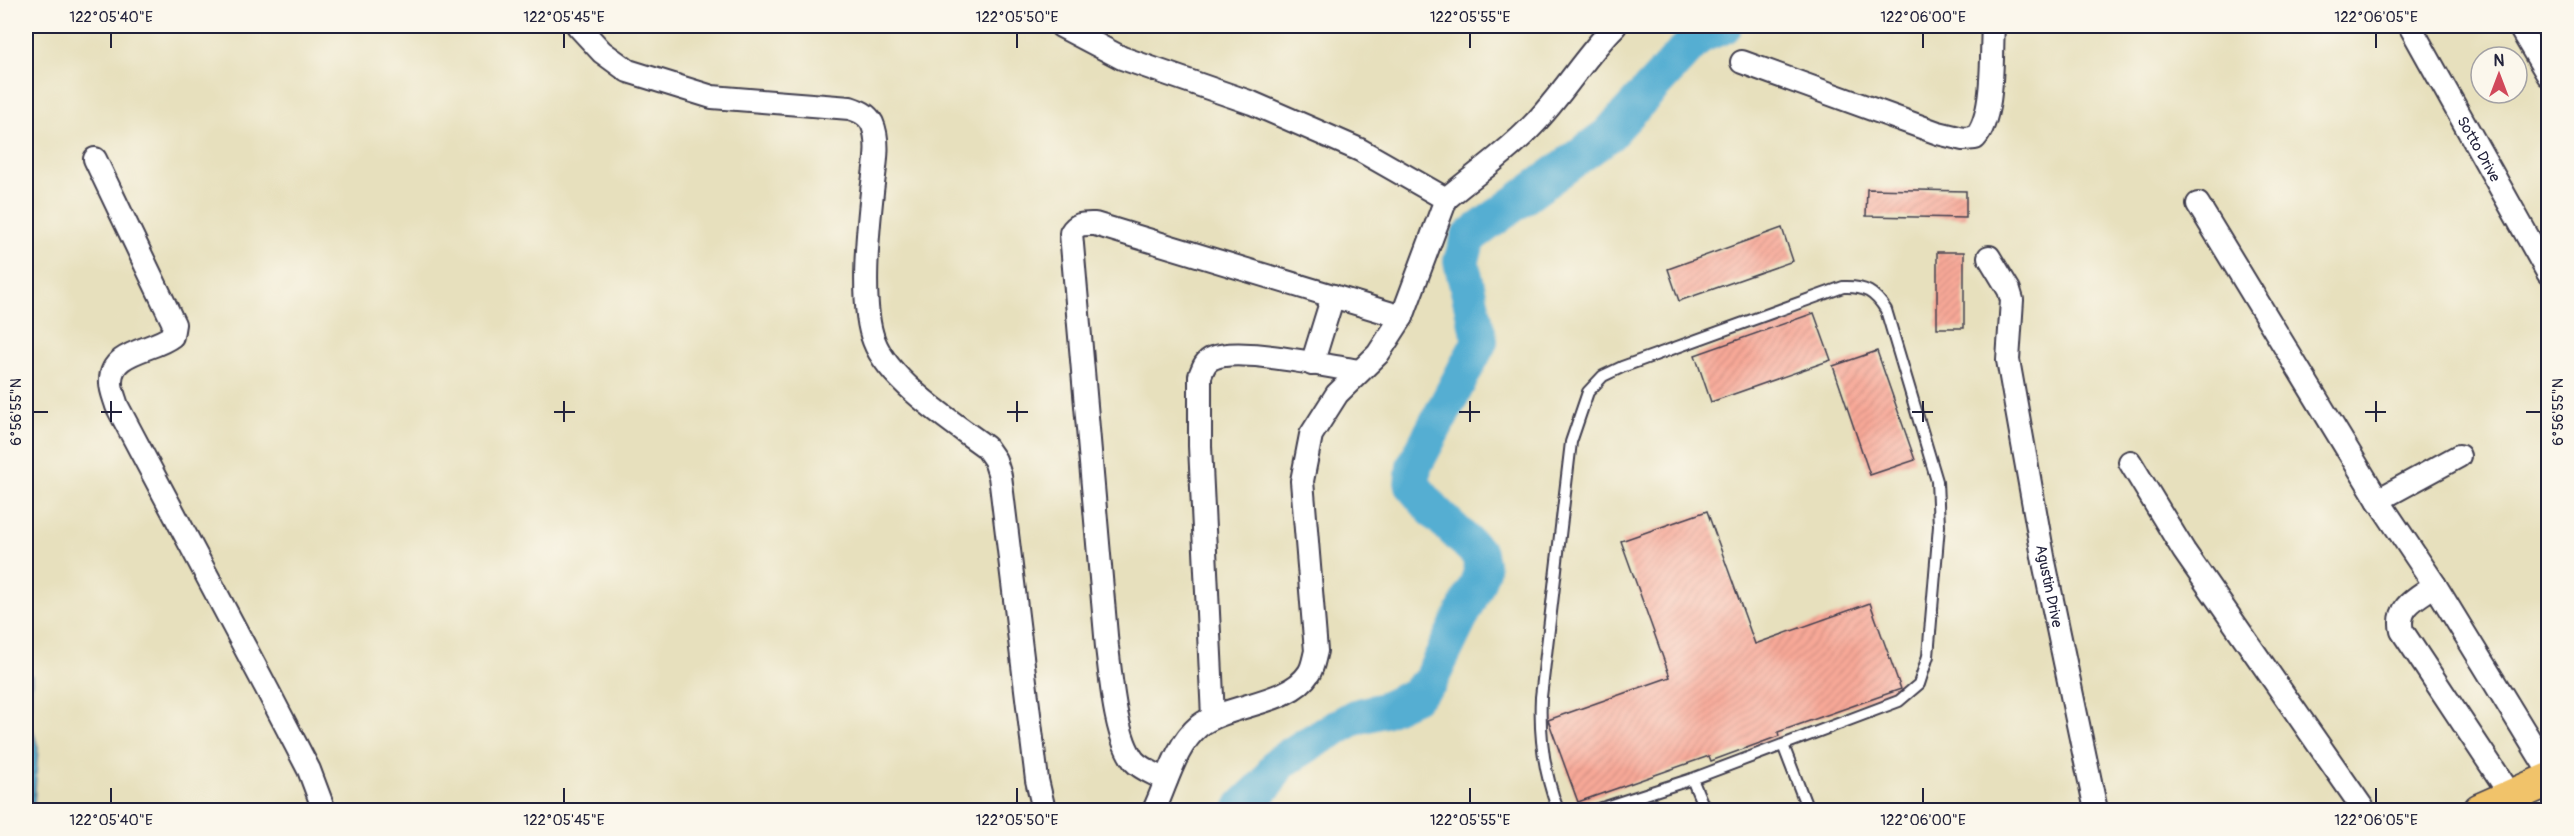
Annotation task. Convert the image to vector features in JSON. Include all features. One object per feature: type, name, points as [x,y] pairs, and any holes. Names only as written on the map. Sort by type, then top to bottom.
[{"type":"highway","points":[[2481,810],[2548,780]]},
{"type":"street","points":[[578,26],[602,52],[628,71],[712,97],[850,108],[864,113],[872,123],[875,158],[870,208],[866,306],[874,342],[887,364],[911,388],[986,447],[995,460],[1000,476],[1037,780],[1044,810]]},
{"type":"street","points":[[1061,26],[1122,58],[1252,103],[1360,150],[1446,199]]},
{"type":"street","points":[[1154,810],[1185,743],[1198,727],[1213,717],[1270,699],[1293,687],[1309,673],[1316,651],[1302,480],[1311,435],[1337,394],[1388,341],[1402,317],[1446,199],[1513,146],[1536,123],[1568,79],[1615,26]]},
{"type":"street","points":[[1742,62],[1938,133],[1963,139],[1974,138],[1980,133],[1988,112],[1993,26]]},
{"type":"street","name":"Sotto Drive","points":[[2410,26],[2548,273]]},
{"type":"street","points":[[2519,26],[2548,75]]},
{"type":"street","points":[[95,159],[174,324],[172,336],[164,342],[123,358],[113,368],[111,383],[117,406],[309,770],[324,810]]},
{"type":"street","points":[[2198,204],[2378,500],[2435,585],[2548,770]]},
{"type":"street","points":[[1166,780],[1145,770],[1134,760],[1125,742],[1115,706],[1107,647],[1071,233],[1075,226],[1095,224],[1402,317]]},
{"type":"street","name":"Agustin Drive","points":[[1989,257],[2009,290],[2012,300],[2008,360],[2044,562],[2096,810]]},
{"type":"street","points":[[1312,364],[1333,296]]},
{"type":"street","points":[[1213,717],[1200,446],[1200,376],[1204,365],[1211,359],[1222,355],[1244,354],[1360,372]]},
{"type":"street","points":[[2378,500],[2460,456]]},
{"type":"street","points":[[2130,462],[2184,551],[2364,810]]},
{"type":"street","points":[[2435,585],[2402,612],[2400,621],[2402,631],[2512,797]]},
{"type":"lane","points":[[1558,810],[1543,759],[1540,730],[1541,697],[1571,442],[1588,392],[1603,376],[1622,367],[1843,287],[1858,286],[1870,290],[1886,310],[1937,482],[1939,526],[1928,656],[1919,684],[1899,701],[1692,778],[1596,810]]},
{"type":"lane","points":[[1783,745],[1808,810]]},
{"type":"lane","points":[[1692,778],[1705,810]]},
{"type":"water","points":[[26,672],[32,676],[30,719],[38,748],[34,804],[39,810],[26,810]]},
{"type":"building","points":[[1867,189],[1966,191],[1966,218],[1866,216]]},
{"type":"building","points":[[1782,228],[1793,261],[1679,301],[1668,269]]},
{"type":"building","points":[[1937,252],[1964,252],[1964,328],[1937,328]]},
{"type":"building","points":[[1814,313],[1831,360],[1711,402],[1695,355]]},
{"type":"building","points":[[1877,351],[1915,460],[1870,475],[1833,366]]},
{"type":"building","points":[[1707,511],[1755,644],[1870,603],[1901,689],[1778,732],[1779,736],[1711,761],[1709,756],[1578,802],[1548,720],[1670,677],[1621,541]]},
{"type":"waterway","points":[[1241,810],[1267,783],[1279,763],[1355,717],[1384,710],[1414,696],[1430,681],[1476,586],[1482,570],[1479,554],[1434,511],[1412,485],[1414,466],[1480,341],[1461,261],[1469,237],[1608,135],[1699,36],[1724,26]]}]
